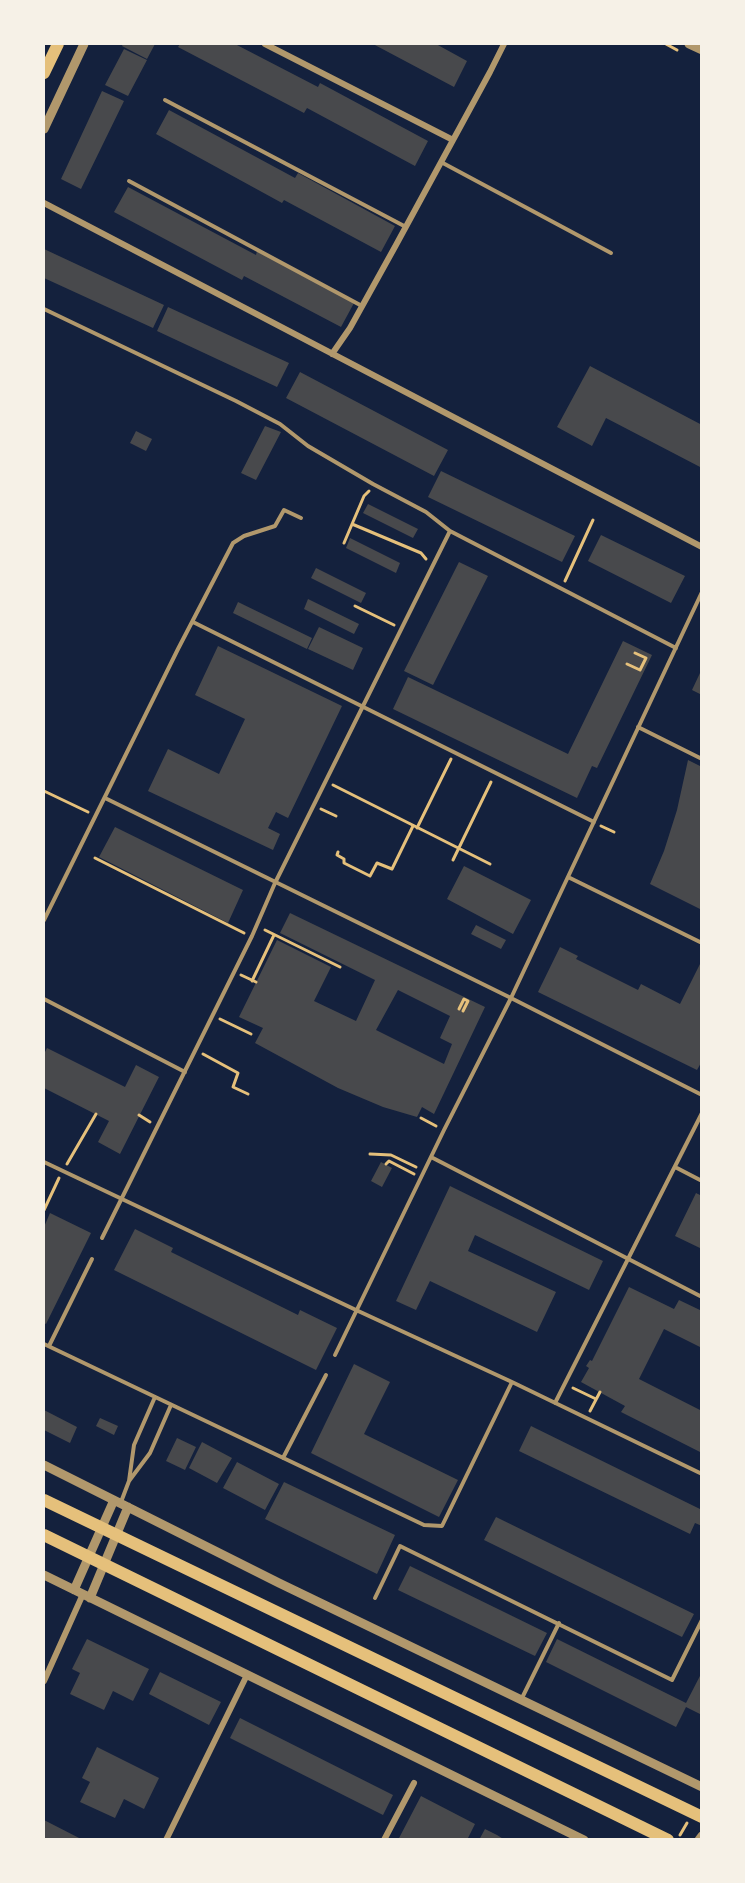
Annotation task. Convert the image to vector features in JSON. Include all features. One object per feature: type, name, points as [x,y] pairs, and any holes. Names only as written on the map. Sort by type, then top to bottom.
[{"type":"main road","points":[[44,74],[58,44]]},
{"type":"main road","points":[[44,1500],[702,1817]]},
{"type":"main road","points":[[44,1535],[668,1839]]},
{"type":"street","points":[[44,129],[84,44]]},
{"type":"street","points":[[265,44],[453,140]]},
{"type":"street","points":[[332,354],[406,227],[504,44]]},
{"type":"street","points":[[689,44],[702,50]]},
{"type":"street","points":[[44,203],[702,547]]},
{"type":"street","points":[[44,1465],[257,1572],[702,1787]]},
{"type":"street","points":[[44,1681],[121,1503]]},
{"type":"street","points":[[82,1594],[121,1503]]},
{"type":"street","points":[[44,1575],[584,1839]]},
{"type":"street","points":[[166,1839],[247,1675]]},
{"type":"street","points":[[384,1839],[414,1783]]},
{"type":"lane","points":[[165,100],[406,227]]},
{"type":"lane","points":[[441,162],[611,253]]},
{"type":"lane","points":[[129,181],[362,306]]},
{"type":"lane","points":[[44,309],[254,410],[280,424],[308,446],[426,512],[450,531],[675,648]]},
{"type":"lane","points":[[44,920],[233,543],[244,536],[275,526],[284,510],[301,518]]},
{"type":"lane","points":[[102,1238],[450,531]]},
{"type":"lane","points":[[335,1355],[510,998],[702,592]]},
{"type":"lane","points":[[193,622],[594,822]]},
{"type":"lane","points":[[638,727],[702,759]]},
{"type":"lane","points":[[105,798],[702,1095]]},
{"type":"lane","points":[[568,877],[702,943]]},
{"type":"lane","points":[[44,999],[185,1072]]},
{"type":"lane","points":[[555,1403],[702,1113]]},
{"type":"lane","points":[[431,1157],[702,1297]]},
{"type":"lane","points":[[44,1162],[702,1474]]},
{"type":"lane","points":[[675,1167],[702,1181]]},
{"type":"lane","points":[[49,1346],[92,1259]]},
{"type":"lane","points":[[44,1344],[424,1525],[441,1526],[512,1382]]},
{"type":"lane","points":[[284,1458],[326,1375]]},
{"type":"lane","points":[[121,1503],[129,1481],[134,1445],[155,1397]]},
{"type":"lane","points":[[129,1481],[150,1453],[171,1405]]},
{"type":"lane","points":[[375,1598],[400,1546],[672,1680],[702,1620]]},
{"type":"lane","points":[[521,1700],[559,1623]]},
{"type":"path","points":[[344,543],[364,496],[373,484]]},
{"type":"path","points":[[561,589],[593,520]]},
{"type":"path","points":[[352,524],[421,552],[433,566]]},
{"type":"path","points":[[355,606],[402,629]]},
{"type":"path","points":[[627,664],[640,670],[646,658],[635,653]]},
{"type":"path","points":[[338,852],[337,855],[344,859],[344,863],[370,876],[377,863],[392,869],[451,759]]},
{"type":"path","points":[[453,860],[492,780]]},
{"type":"path","points":[[326,782],[490,864]]},
{"type":"path","points":[[44,791],[96,816]]},
{"type":"path","points":[[314,805],[336,816]]},
{"type":"path","points":[[594,822],[614,832]]},
{"type":"path","points":[[95,858],[252,936]]},
{"type":"path","points":[[261,928],[340,967]]},
{"type":"path","points":[[238,974],[254,982],[274,935]]},
{"type":"path","points":[[213,1016],[251,1034]]},
{"type":"path","points":[[196,1051],[238,1073],[233,1087],[248,1094]]},
{"type":"path","points":[[64,1171],[96,1114]]},
{"type":"path","points":[[421,1118],[444,1130]]},
{"type":"path","points":[[370,1154],[391,1155],[424,1171]]},
{"type":"path","points":[[386,1164],[389,1161],[421,1177]]},
{"type":"path","points":[[44,1210],[60,1176]]},
{"type":"path","points":[[565,1384],[596,1399],[600,1392]]},
{"type":"building","points":[[123,44],[155,44],[147,59],[122,46]]},
{"type":"building","points":[[180,44],[235,44],[318,87],[320,83],[428,141],[415,166],[307,108],[304,113],[178,47]]},
{"type":"building","points":[[373,44],[436,44],[467,61],[454,87]]},
{"type":"building","points":[[124,49],[147,60],[128,96],[105,85]]},
{"type":"building","points":[[102,91],[124,101],[81,189],[61,179]]},
{"type":"building","points":[[169,110],[295,178],[298,173],[395,226],[381,252],[284,200],[282,203],[156,134]]},
{"type":"building","points":[[128,187],[256,255],[257,251],[354,303],[341,327],[244,276],[242,280],[114,212]]},
{"type":"building","points":[[44,249],[164,305],[153,328],[44,278]]},
{"type":"building","points":[[168,307],[289,363],[277,387],[157,331]]},
{"type":"building","points":[[590,366],[702,425],[702,468],[606,418],[592,446],[557,427]]},
{"type":"building","points":[[300,372],[448,450],[434,476],[286,398]]},
{"type":"building","points":[[265,426],[281,432],[256,480],[241,473]]},
{"type":"building","points":[[136,431],[152,439],[146,451],[130,443]]},
{"type":"building","points":[[441,471],[575,536],[562,562],[428,497]]},
{"type":"building","points":[[368,504],[418,529],[413,538],[363,513]]},
{"type":"building","points":[[601,535],[685,576],[671,603],[588,561]]},
{"type":"building","points":[[350,538],[400,563],[396,573],[346,548]]},
{"type":"building","points":[[459,562],[488,576],[433,685],[404,671]]},
{"type":"building","points":[[316,568],[366,593],[361,603],[311,578]]},
{"type":"building","points":[[308,599],[359,624],[354,634],[304,609]]},
{"type":"building","points":[[238,602],[312,638],[307,649],[233,613]]},
{"type":"building","points":[[319,627],[363,648],[353,670],[308,649]]},
{"type":"building","points":[[623,641],[652,655],[597,768],[592,766],[577,798],[393,709],[408,677],[568,754]]},
{"type":"building","points":[[218,646],[342,706],[288,818],[276,812],[268,828],[280,834],[273,850],[148,791],[168,749],[219,774],[245,719],[195,695]]},
{"type":"building","points":[[700,673],[702,674],[702,695],[692,690]]},
{"type":"building","points":[[688,760],[702,767],[702,910],[650,884],[664,851],[677,810]]},
{"type":"building","points":[[115,827],[243,890],[228,923],[99,857]]},
{"type":"building","points":[[464,866],[531,900],[513,934],[447,899]]},
{"type":"building","points":[[290,913],[485,1007],[434,1114],[422,1107],[417,1117],[383,1107],[338,1088],[255,1043],[263,1028],[239,1017],[277,940],[331,967],[314,1001],[356,1021],[375,980],[280,933]],"holes":[[[398,990],[450,1016],[440,1038],[452,1044],[444,1064],[376,1030]]]},
{"type":"building","points":[[476,925],[506,940],[501,949],[471,934]]},
{"type":"building","points":[[560,947],[578,956],[576,959],[638,990],[641,984],[680,1004],[702,960],[702,1061],[697,1070],[538,992]]},
{"type":"building","points":[[47,1048],[125,1087],[136,1065],[159,1077],[120,1154],[98,1142],[109,1121],[44,1088],[44,1054]]},
{"type":"building","points":[[381,1162],[392,1168],[382,1187],[371,1181]]},
{"type":"building","points":[[450,1186],[603,1261],[589,1290],[475,1235],[468,1251],[556,1292],[537,1332],[430,1281],[416,1310],[396,1301]]},
{"type":"building","points":[[696,1193],[702,1196],[702,1249],[675,1236]]},
{"type":"building","points":[[50,1213],[91,1233],[46,1324],[44,1323],[44,1227]]},
{"type":"building","points":[[135,1229],[173,1248],[171,1252],[298,1315],[300,1310],[337,1328],[316,1370],[114,1270]]},
{"type":"building","points":[[629,1287],[674,1309],[679,1300],[702,1311],[702,1348],[664,1329],[639,1379],[702,1411],[702,1453],[621,1412],[625,1406],[581,1382],[589,1368],[586,1366],[590,1360],[592,1361]]},
{"type":"building","points":[[354,1364],[390,1382],[364,1434],[458,1480],[439,1517],[311,1453]]},
{"type":"building","points":[[44,1410],[77,1427],[70,1443],[44,1430]]},
{"type":"building","points":[[100,1418],[118,1426],[114,1435],[96,1426]]},
{"type":"building","points":[[531,1426],[700,1509],[702,1506],[702,1526],[695,1523],[690,1534],[519,1451]]},
{"type":"building","points":[[177,1438],[196,1447],[185,1470],[166,1461]]},
{"type":"building","points":[[202,1442],[232,1458],[217,1483],[189,1468]]},
{"type":"building","points":[[237,1462],[279,1484],[265,1510],[223,1488]]},
{"type":"building","points":[[284,1482],[395,1535],[377,1574],[265,1519]]},
{"type":"building","points":[[496,1517],[694,1614],[682,1637],[484,1540]]},
{"type":"building","points":[[410,1566],[547,1633],[535,1656],[398,1590]]},
{"type":"building","points":[[87,1639],[149,1669],[133,1701],[113,1691],[104,1710],[70,1694],[80,1673],[72,1669]]},
{"type":"building","points":[[557,1639],[686,1703],[702,1672],[702,1715],[686,1707],[676,1727],[546,1662]]},
{"type":"building","points":[[160,1672],[221,1702],[209,1725],[149,1694]]},
{"type":"building","points":[[240,1718],[393,1795],[383,1815],[230,1738]]},
{"type":"building","points":[[97,1747],[159,1778],[144,1809],[124,1799],[115,1818],[80,1802],[90,1782],[82,1778]]},
{"type":"building","points":[[421,1796],[475,1824],[467,1840],[398,1840]]},
{"type":"building","points":[[44,1820],[83,1840],[44,1840]]},
{"type":"building","points":[[485,1829],[497,1835],[505,1840],[479,1840]]}]
